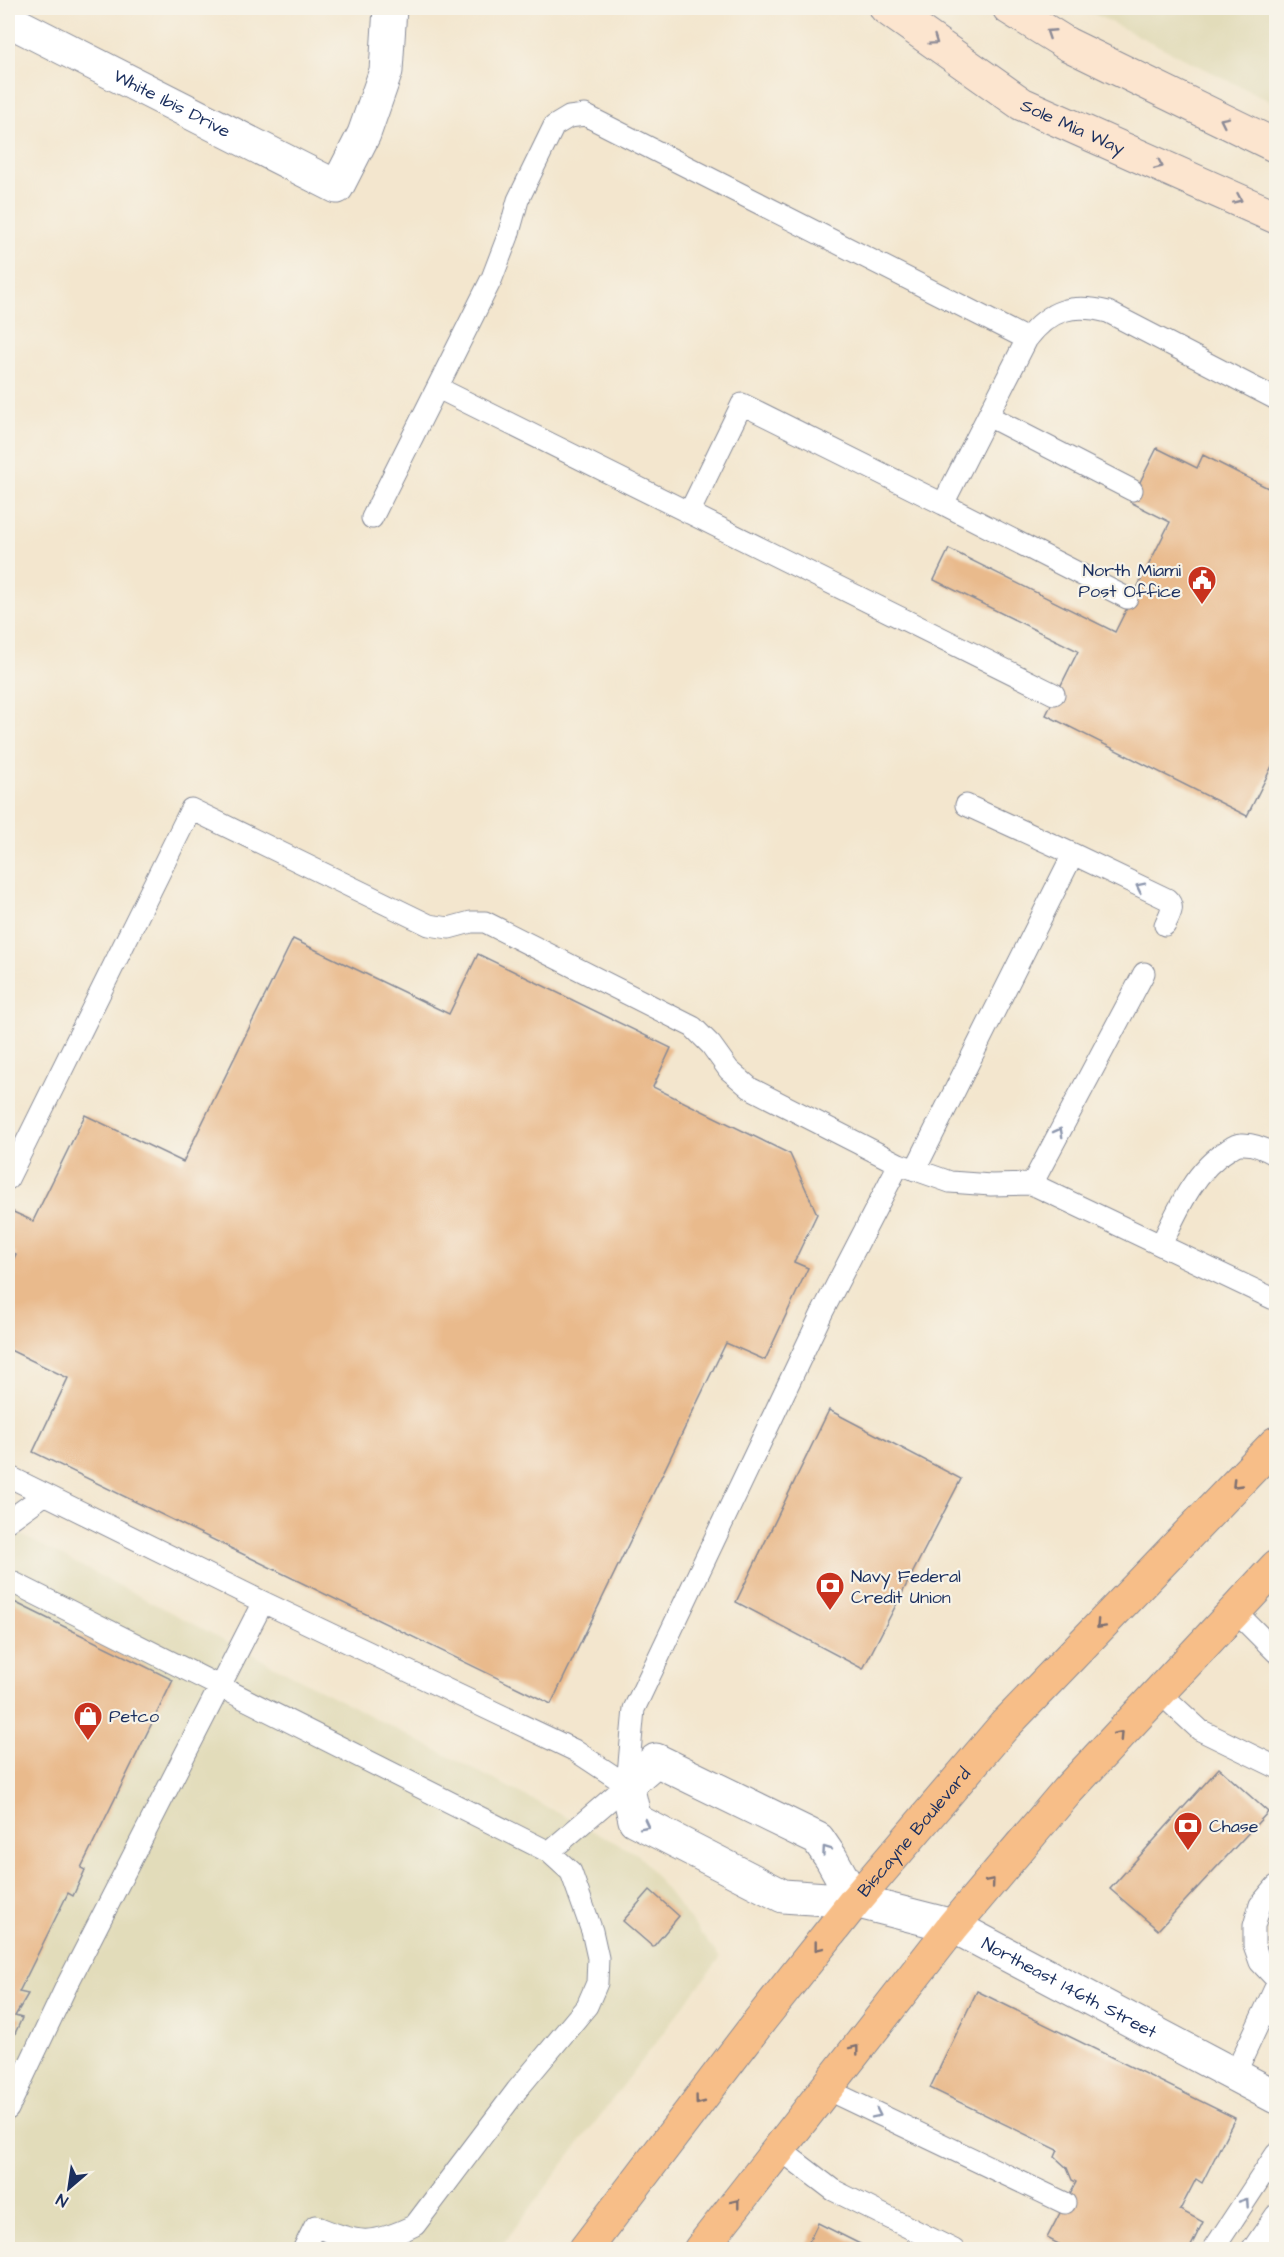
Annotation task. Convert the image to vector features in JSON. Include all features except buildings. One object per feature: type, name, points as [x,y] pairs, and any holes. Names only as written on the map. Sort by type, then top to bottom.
[{"type":"main road","name":"Biscayne Boulevard","points":[[585,2250],[761,2019],[855,1901],[1005,1726],[1276,1443]]},
{"type":"main road","points":[[700,2250],[824,2088],[953,1926],[1067,1791],[1276,1567]]},
{"type":"street","name":"White Ibis Drive","points":[[8,20],[337,187],[364,134],[386,71],[390,8]]},
{"type":"street","name":"Sole Mia Way","points":[[886,8],[1022,104],[1276,217]]},
{"type":"street","points":[[1009,8],[1067,44],[1276,146]]},
{"type":"street","points":[[627,1785],[656,1760],[818,1839],[855,1901]]},
{"type":"street","name":"Northeast 146th Street","points":[[627,1785],[635,1820],[783,1896],[800,1899],[855,1901],[953,1926],[1276,2097]]},
{"type":"lane","points":[[372,518],[492,278],[508,236],[518,200],[554,126],[569,117],[585,115],[1027,339]]},
{"type":"lane","points":[[944,504],[1027,339],[1036,327],[1048,318],[1067,309],[1088,306],[1108,312],[1276,399]]},
{"type":"lane","points":[[438,388],[1054,694]]},
{"type":"lane","points":[[689,513],[742,404],[1127,598]]},
{"type":"lane","points":[[988,416],[1132,490]]},
{"type":"lane","points":[[966,805],[1167,899],[1172,909],[1165,925]]},
{"type":"lane","points":[[8,1179],[191,809],[429,925],[449,928],[471,922],[485,922],[600,979],[693,1028],[711,1045],[729,1070],[750,1088],[907,1167],[950,1182],[991,1185],[1032,1184],[1276,1300]]},
{"type":"lane","points":[[549,1852],[627,1785],[634,1709],[822,1313],[907,1167],[1074,854]]},
{"type":"lane","points":[[1032,1184],[1144,973]]},
{"type":"lane","points":[[1161,1245],[1179,1208],[1198,1178],[1218,1155],[1239,1143],[1262,1147],[1276,1155]]},
{"type":"lane","points":[[8,1476],[263,1602],[574,1750],[627,1785]]},
{"type":"lane","points":[[8,1521],[44,1495]]},
{"type":"lane","points":[[8,1580],[549,1852],[571,1872],[592,1931],[598,1958],[597,1983],[587,2006],[518,2090],[415,2224],[393,2236],[373,2241],[343,2238],[315,2226],[303,2250]]},
{"type":"lane","points":[[8,2109],[66,1987],[263,1602]]},
{"type":"lane","points":[[1234,1610],[1276,1652]]},
{"type":"lane","points":[[1159,1692],[1200,1730],[1276,1767]]},
{"type":"lane","points":[[1276,1886],[1260,1905],[1254,1926],[1254,1945],[1260,1962],[1276,1979]]},
{"type":"lane","points":[[1235,2074],[1276,1986]]},
{"type":"lane","points":[[824,2088],[1065,2203]]},
{"type":"lane","points":[[778,2148],[832,2190],[954,2250]]},
{"type":"lane","points":[[1213,2250],[1276,2154]]},
{"type":"lane","points":[[1252,2250],[1276,2215]]},
{"type":"shaded area","points":[[1082,8],[1276,8],[1276,104]]},
{"type":"shaded area","points":[[8,1528],[639,1855],[720,1958],[499,2249],[8,2249]]},
{"type":"place","name":"North Miami Post Office","points":[[1202,606]]},
{"type":"place","name":"Navy Federal Credit Union","points":[[830,1612]]},
{"type":"place","name":"Petco","points":[[88,1742]]},
{"type":"place","name":"Chase","points":[[1188,1852]]}]
